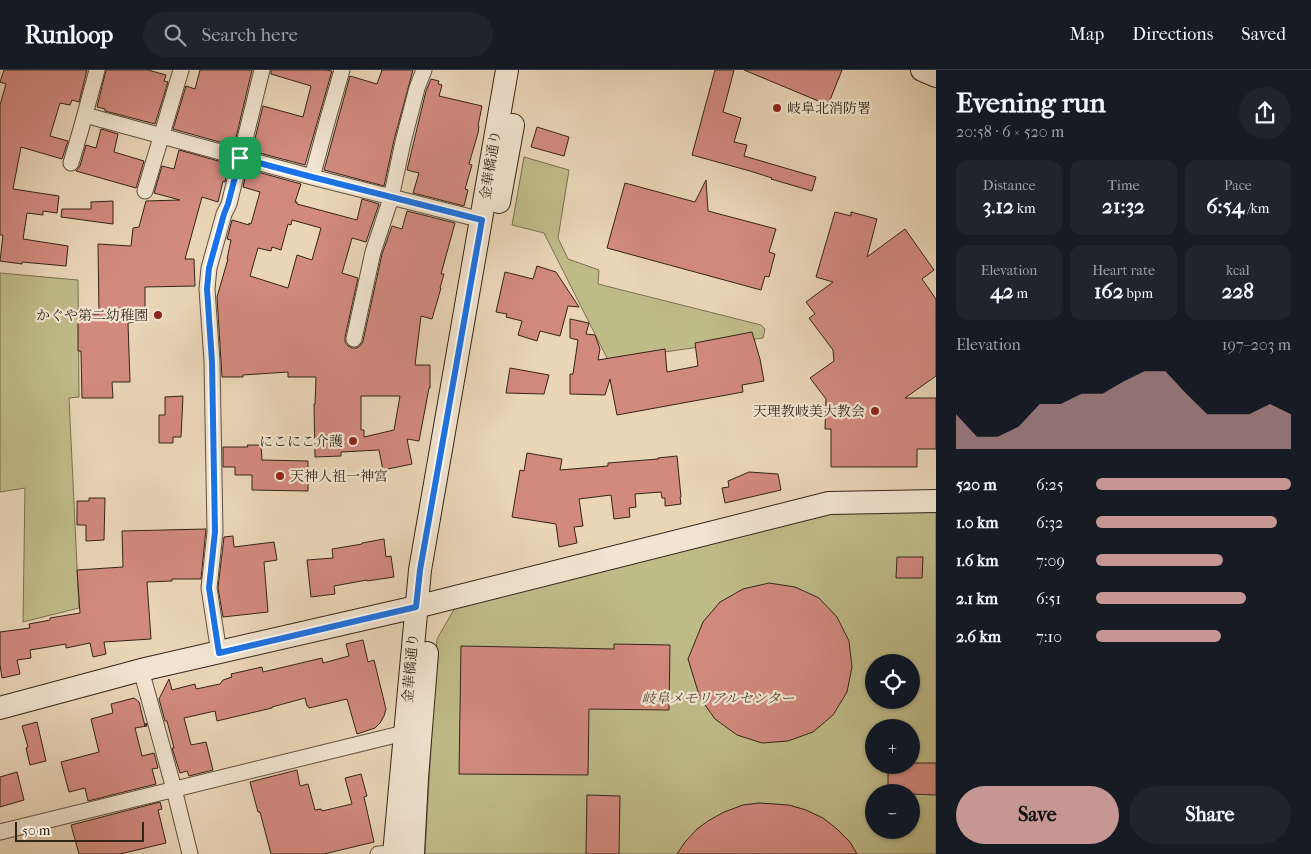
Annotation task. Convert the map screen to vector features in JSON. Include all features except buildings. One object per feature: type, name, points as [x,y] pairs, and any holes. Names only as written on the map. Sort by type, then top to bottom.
[{"type":"street","points":[[71,163],[97,70]]},
{"type":"street","points":[[145,191],[181,70]]},
{"type":"street","points":[[219,653],[209,588],[215,532],[212,362],[207,289],[209,268],[228,204],[262,70]]},
{"type":"street","points":[[312,177],[342,70]]},
{"type":"street","points":[[354,339],[373,252],[391,198],[403,142],[417,88],[424,70]]},
{"type":"street","name":"金華橋通り","points":[[395,854],[417,778],[424,605],[422,561],[507,70]]},
{"type":"street","name":"金華橋通り","points":[[395,854],[404,733],[424,605],[436,562],[523,70]]},
{"type":"street","points":[[922,70],[936,76]]},
{"type":"street","points":[[85,115],[391,198],[482,220]]},
{"type":"street","points":[[0,708],[141,670],[424,605],[829,503],[936,501]]},
{"type":"street","points":[[141,670],[190,854]]},
{"type":"street","points":[[0,832],[404,733]]},
{"type":"green space","points":[[524,157],[569,170],[558,238],[568,259],[599,270],[598,284],[761,325],[765,329],[763,338],[608,360],[544,233],[512,225]]},
{"type":"green space","points":[[0,273],[78,280],[79,397],[69,398],[79,608],[23,622],[25,488],[0,492]]},
{"type":"green space","name":"岐阜メモリアルセンター","points":[[936,506],[936,854],[425,854],[437,639],[456,606],[829,509]]},
{"type":"place","name":"岐阜北消防署","points":[[777,108]]},
{"type":"place","name":"かぐや第二幼稚園","points":[[158,315]]},
{"type":"place","name":"天理教岐美大教会","points":[[875,411]]},
{"type":"place","name":"にこにこ介護","points":[[353,441]]},
{"type":"place","name":"天神人祖一神宮","points":[[280,476]]},
{"type":"route","points":[[240,158],[482,220],[420,570],[416,607],[219,653],[209,588],[215,532],[212,362],[207,289],[209,268],[240,158]]}]
